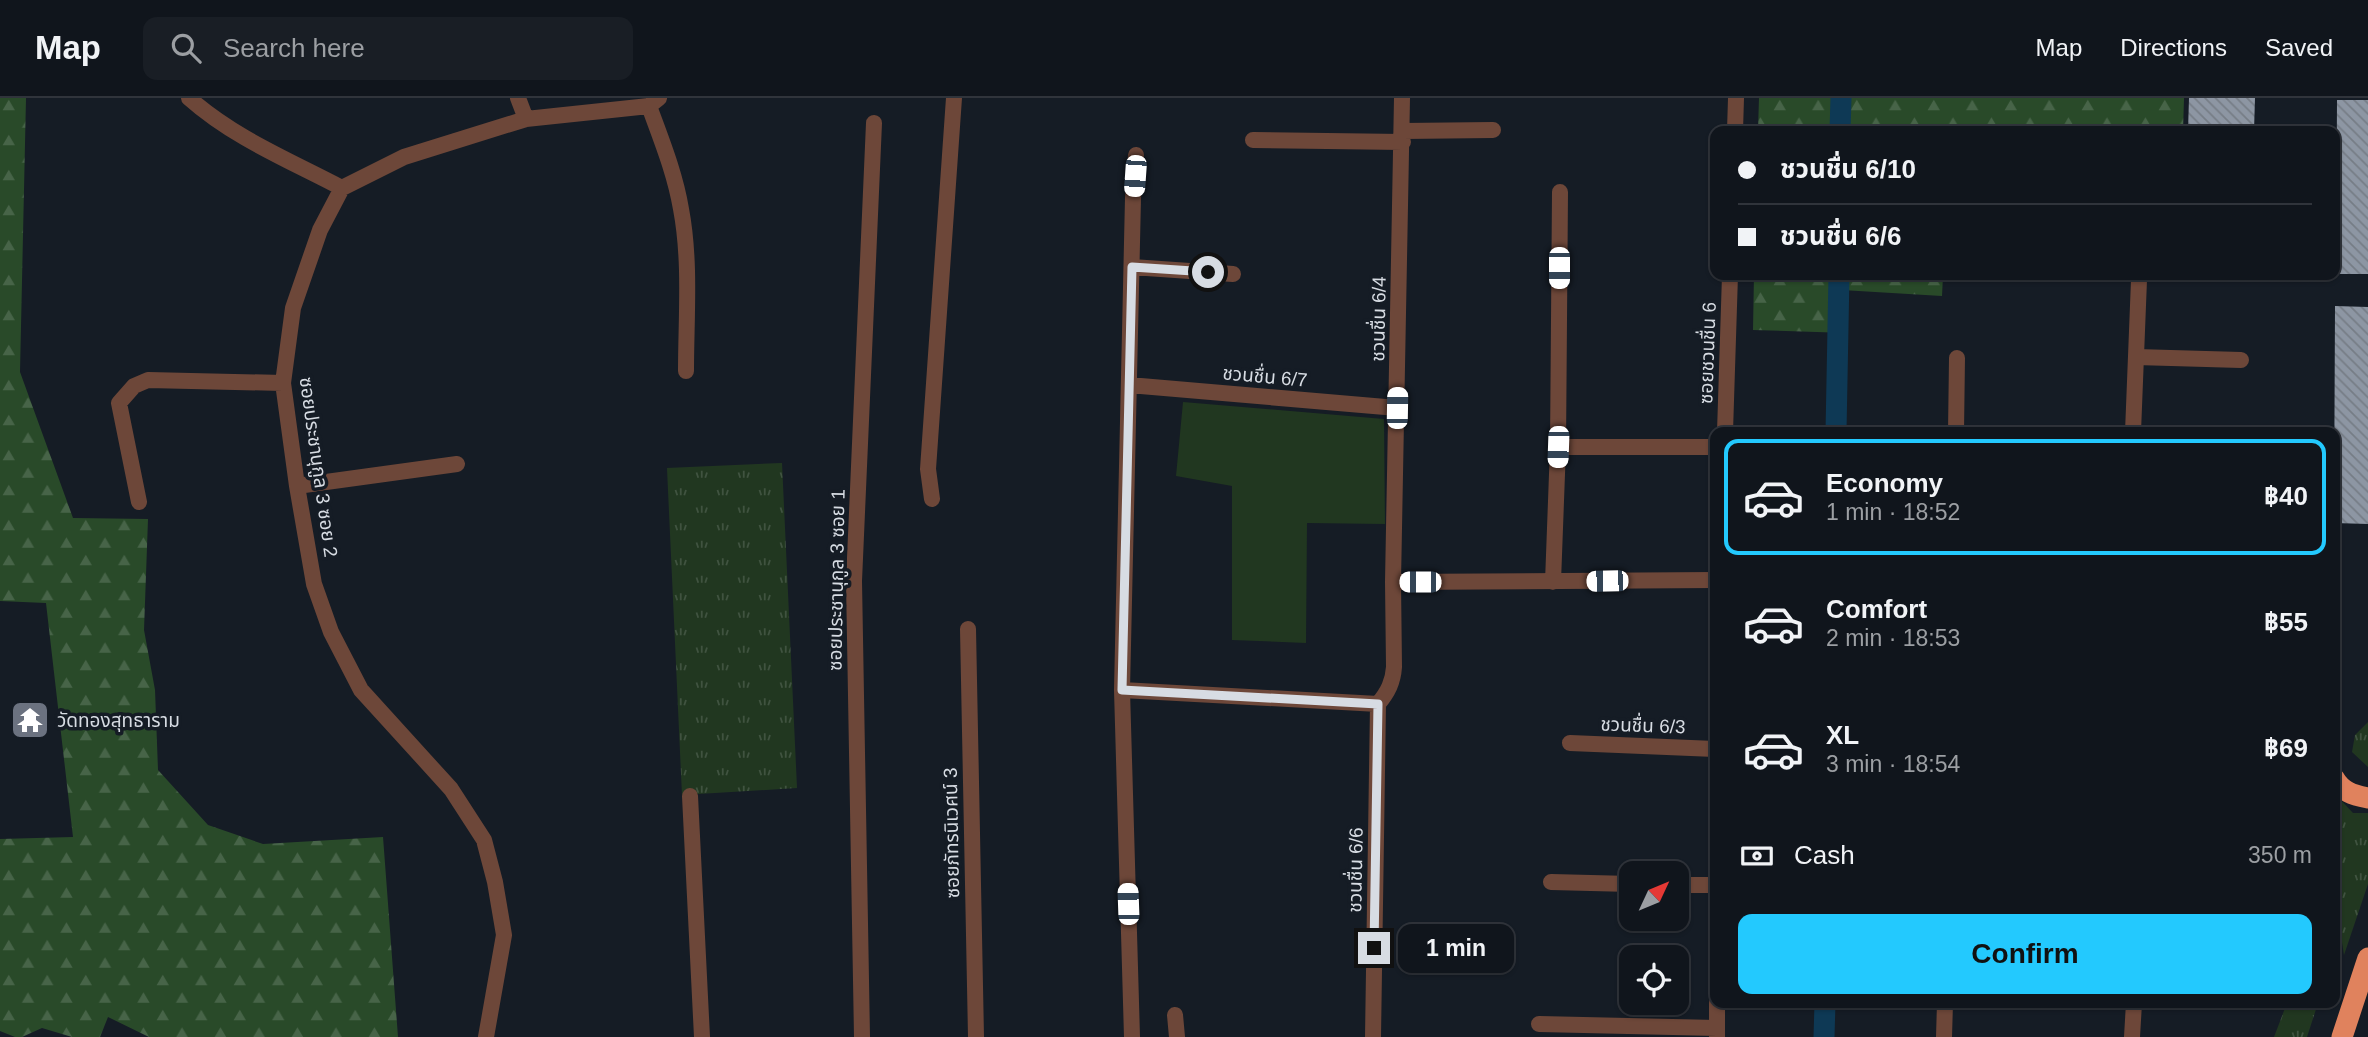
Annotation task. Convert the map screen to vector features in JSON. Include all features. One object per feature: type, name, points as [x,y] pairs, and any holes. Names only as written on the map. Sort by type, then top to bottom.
[{"type":"highway","points":[[2340,787],[2350,794],[2368,798]]},
{"type":"highway","points":[[2342,1037],[2368,958]]},
{"type":"street","points":[[189,98],[213,119],[252,142],[342,188],[404,157],[526,119],[654,102],[681,210],[686,257],[686,371]]},
{"type":"street","points":[[518,98],[526,119]]},
{"type":"street","points":[[932,499],[928,469],[954,98]]},
{"type":"street","name":"ชวนชื่น 6/4","points":[[1378,704],[1388,692],[1393,680],[1402,98]]},
{"type":"street","points":[[1735,126],[1736,98]]},
{"type":"street","name":"ซอยประชานุกูล 3 ซอย 1","points":[[862,1037],[854,581],[874,123]]},
{"type":"street","points":[[1253,139],[1403,136],[1493,130]]},
{"type":"street","points":[[1132,1037],[1122,690],[1136,155]]},
{"type":"street","name":"ซอยประชานุกูล 3 ซอย 2","points":[[342,188],[320,230],[293,308],[283,383],[297,486],[314,584],[337,643],[361,690],[451,789],[484,840],[504,935],[486,1037]]},
{"type":"street","points":[[1553,582],[1558,447],[1560,192]]},
{"type":"street","points":[[1132,267],[1233,274]]},
{"type":"street","name":"ซอยชวนชื่น 6","points":[[1725,427],[1730,280]]},
{"type":"street","points":[[2133,427],[2139,280]]},
{"type":"street","points":[[2136,357],[2241,360]]},
{"type":"street","points":[[1956,427],[1957,358]]},
{"type":"street","points":[[139,502],[119,403],[134,386],[148,380],[283,383]]},
{"type":"street","name":"ชวนชื่น 6/7","points":[[1129,385],[1397,408]]},
{"type":"street","points":[[1558,447],[1710,447]]},
{"type":"street","points":[[297,486],[457,464]]},
{"type":"street","points":[[1393,582],[1710,579]]},
{"type":"street","name":"ซอยภัทรนิเวศน์ 3","points":[[968,629],[976,1037]]},
{"type":"street","points":[[1122,690],[1378,704]]},
{"type":"street","name":"ชวนชื่น 6/6","points":[[1373,1037],[1378,704]]},
{"type":"street","name":"ชวนชื่น 6/3","points":[[1570,743],[1710,749]]},
{"type":"street","points":[[690,796],[702,1037]]},
{"type":"street","points":[[1551,882],[1619,884]]},
{"type":"street","points":[[1689,885],[1710,885]]},
{"type":"street","points":[[1539,1024],[1717,1033],[1717,1008]]},
{"type":"street","points":[[1944,1037],[1945,1008]]},
{"type":"street","points":[[2132,1037],[2134,1008]]},
{"type":"street","points":[[1175,1015],[1177,1037]]},
{"type":"green space","points":[[0,98],[26,98],[20,372],[73,518],[148,519],[144,630],[155,690],[158,770],[208,825],[263,844],[383,837],[398,1037],[149,1037],[108,1017],[100,1037],[72,1037],[42,1028],[22,1037],[0,1031],[0,839],[73,837],[46,603],[0,601]]},
{"type":"green space","points":[[1759,98],[2184,98],[2183,126],[1758,126]]},
{"type":"green space","points":[[1754,280],[1943,280],[1942,296],[1842,290],[1848,333],[1753,330]]},
{"type":"green space","points":[[1183,402],[1384,419],[1385,524],[1307,523],[1306,643],[1232,640],[1232,486],[1176,476]]},
{"type":"green space","points":[[782,463],[797,788],[682,795],[667,468]]},
{"type":"green space","points":[[2368,722],[2368,767],[2352,752],[2355,735]]},
{"type":"green space","points":[[2340,799],[2353,813],[2368,813],[2368,884],[2344,955],[2340,929]]},
{"type":"green space","points":[[2285,1008],[2316,1008],[2307,1037],[2274,1037]]},
{"type":"building","points":[[2189,98],[2255,98],[2254,126],[2188,126]]},
{"type":"building","points":[[2337,100],[2368,100],[2368,274],[2340,274],[2340,126],[2337,126]]},
{"type":"building","points":[[2335,306],[2368,307],[2368,524],[2340,523],[2340,427],[2334,427]]},
{"type":"waterway","points":[[1840,126],[1841,98]]},
{"type":"waterway","points":[[1836,427],[1839,280]]},
{"type":"waterway","points":[[1824,1037],[1825,1008]]},
{"type":"place","name":"วัดทองสุทธาราม","points":[[30,720]]},
{"type":"route","points":[[1208,272],[1132,267],[1122,690],[1378,704],[1374,948]]}]
